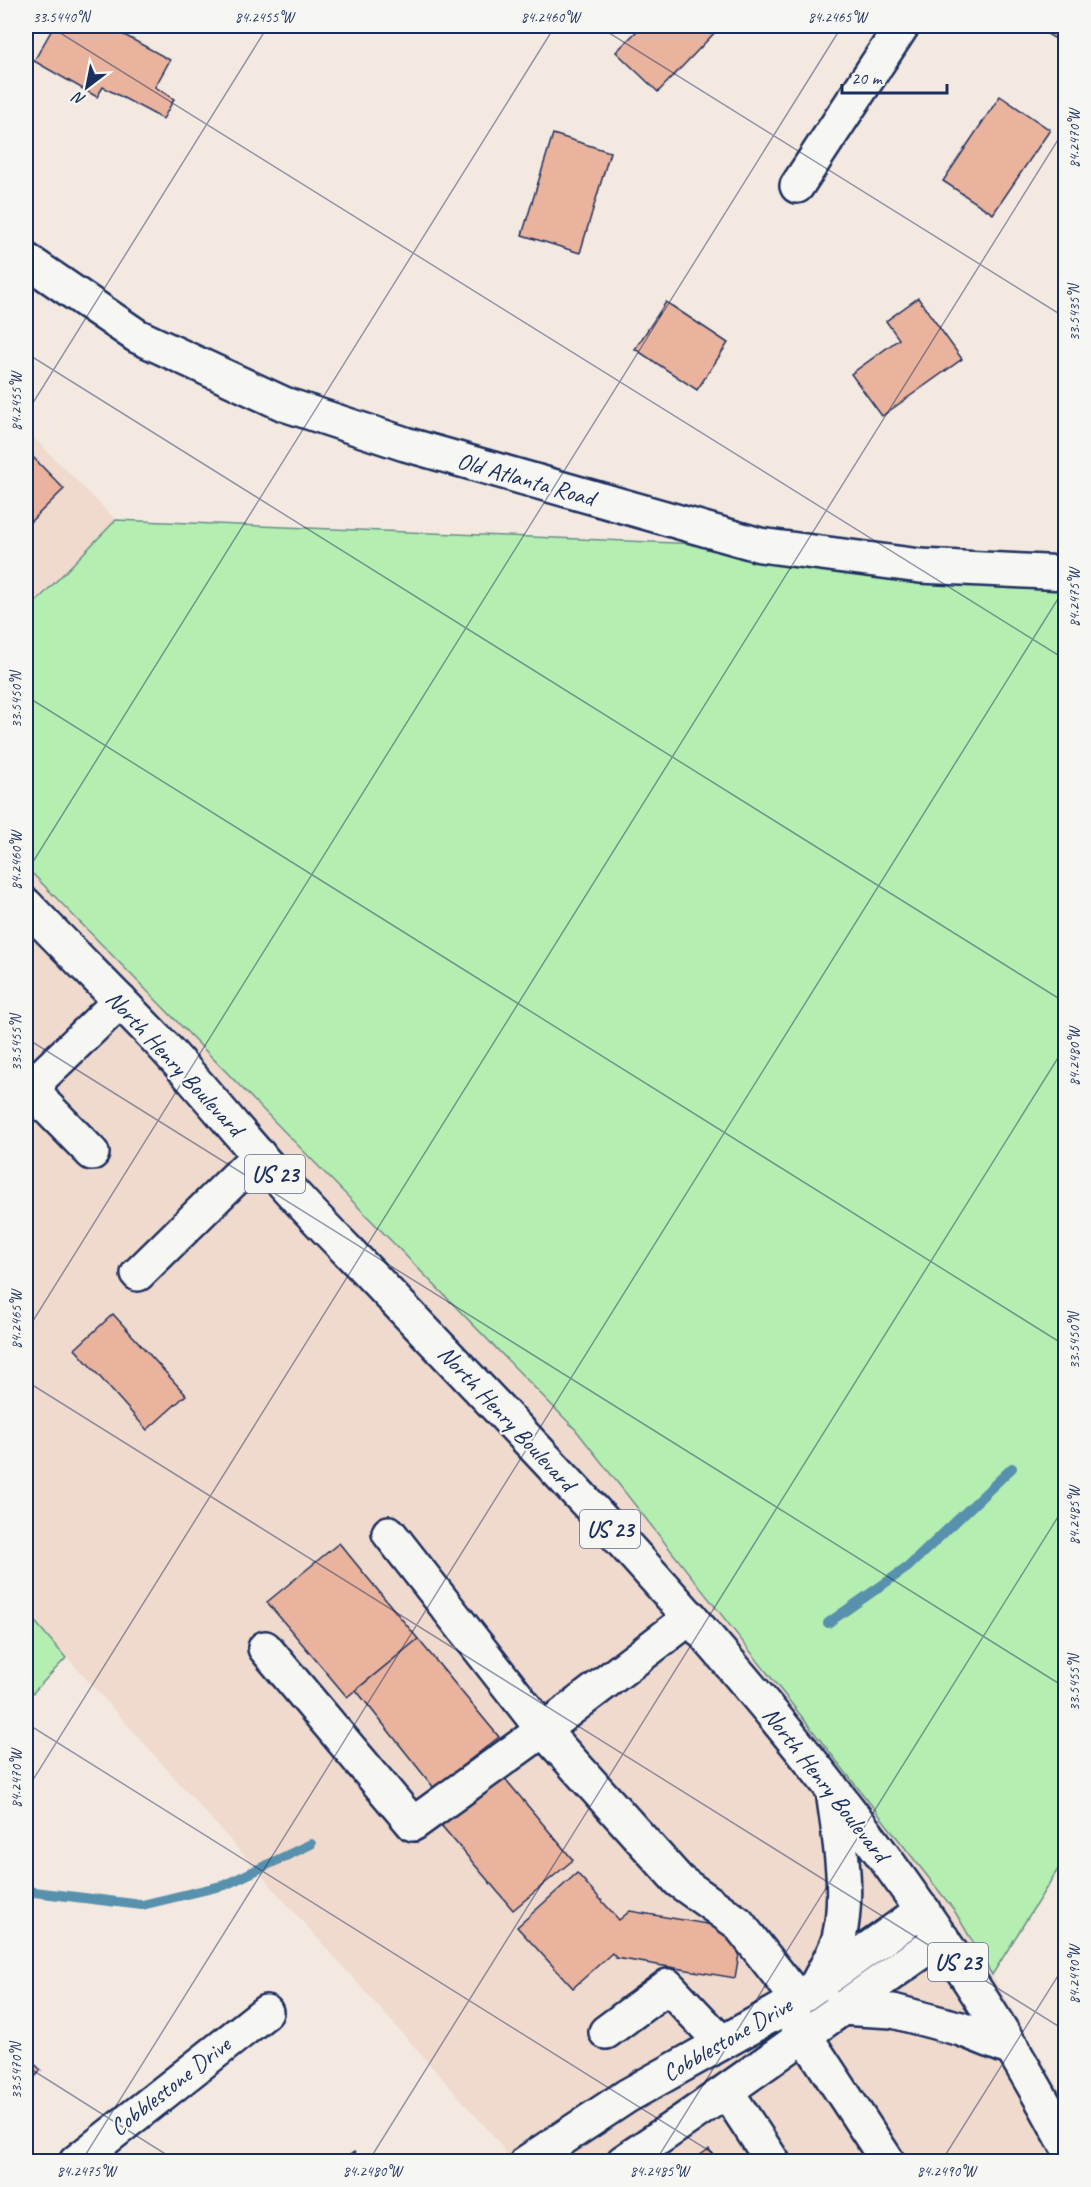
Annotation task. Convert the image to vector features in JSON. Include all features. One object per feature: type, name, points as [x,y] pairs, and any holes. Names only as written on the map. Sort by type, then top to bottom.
[{"type":"main road","points":[[797,186],[902,26]]},
{"type":"main road","name":"Old Atlanta Road","points":[[26,260],[137,336],[284,404],[405,444],[760,545],[920,566],[1065,573]]},
{"type":"main road","name":"North Henry Boulevard","points":[[26,905],[153,1034],[259,1155],[529,1440],[691,1617],[797,1744],[923,1910],[1014,2050],[1065,2144]]},
{"type":"main road","points":[[92,1153],[44,1104],[37,1091],[41,1077],[120,1001]]},
{"type":"main road","points":[[138,1274],[259,1155]]},
{"type":"main road","points":[[389,1533],[543,1730],[679,1881],[738,1923],[801,2006],[888,2162]]},
{"type":"main road","points":[[265,1648],[413,1824],[543,1730],[691,1617]]},
{"type":"main road","points":[[801,2006],[839,1939],[842,1904],[841,1856],[832,1791]]},
{"type":"main road","name":"Cobblestone Drive","points":[[623,2162],[727,2092],[801,2006],[923,1910]]},
{"type":"main road","name":"Cobblestone Drive","points":[[526,2162],[627,2096],[722,2043],[801,2006],[840,2008],[942,1938]]},
{"type":"main road","points":[[606,2032],[668,1986],[722,2043]]},
{"type":"main road","points":[[840,2008],[893,2010],[962,2029],[1014,2050]]},
{"type":"main road","name":"Cobblestone Drive","points":[[76,2162],[266,2012]]},
{"type":"main road","points":[[727,2092],[773,2162]]},
{"type":"shaded area","points":[[26,430],[116,520],[26,612]]},
{"type":"shaded area","points":[[26,867],[576,1430],[954,1910],[1065,2099],[1065,2161],[509,2161],[499,2142],[26,1611]]},
{"type":"green space","points":[[116,520],[1065,559],[1065,1858],[992,1975],[954,1910],[576,1430],[26,867],[26,612]]},
{"type":"green space","points":[[26,1611],[66,1658],[26,1700]]},
{"type":"building","points":[[54,26],[108,26],[170,60],[155,87],[174,99],[163,119],[103,87],[97,97],[34,61]]},
{"type":"building","points":[[642,26],[721,26],[658,92],[616,52]]},
{"type":"building","points":[[1039,26],[1066,26],[1066,45],[1037,28]]},
{"type":"building","points":[[1000,96],[1050,130],[993,214],[943,181]]},
{"type":"building","points":[[553,134],[610,152],[580,253],[522,235]]},
{"type":"building","points":[[918,298],[962,359],[882,416],[851,374],[899,339],[886,321]]},
{"type":"building","points":[[666,302],[728,343],[697,390],[635,349]]},
{"type":"building","points":[[26,450],[64,489],[26,526]]},
{"type":"building","points":[[113,1314],[186,1395],[147,1430],[75,1349]]},
{"type":"building","points":[[339,1543],[418,1639],[347,1697],[267,1602]]},
{"type":"building","points":[[418,1639],[499,1737],[434,1788],[356,1690]]},
{"type":"building","points":[[502,1775],[573,1860],[513,1910],[441,1825]]},
{"type":"building","points":[[577,1873],[619,1920],[630,1911],[743,1930],[735,1978],[616,1958],[612,1953],[573,1988],[517,1927]]},
{"type":"building","points":[[26,2056],[41,2070],[26,2087]]},
{"type":"building","points":[[709,2149],[717,2162],[690,2162]]},
{"type":"building","points":[[354,2152],[361,2162],[340,2162]]},
{"type":"waterway","points":[[828,1623],[908,1567],[1012,1468]]},
{"type":"waterway","points":[[26,1891],[142,1905],[225,1885],[311,1844]]}]
